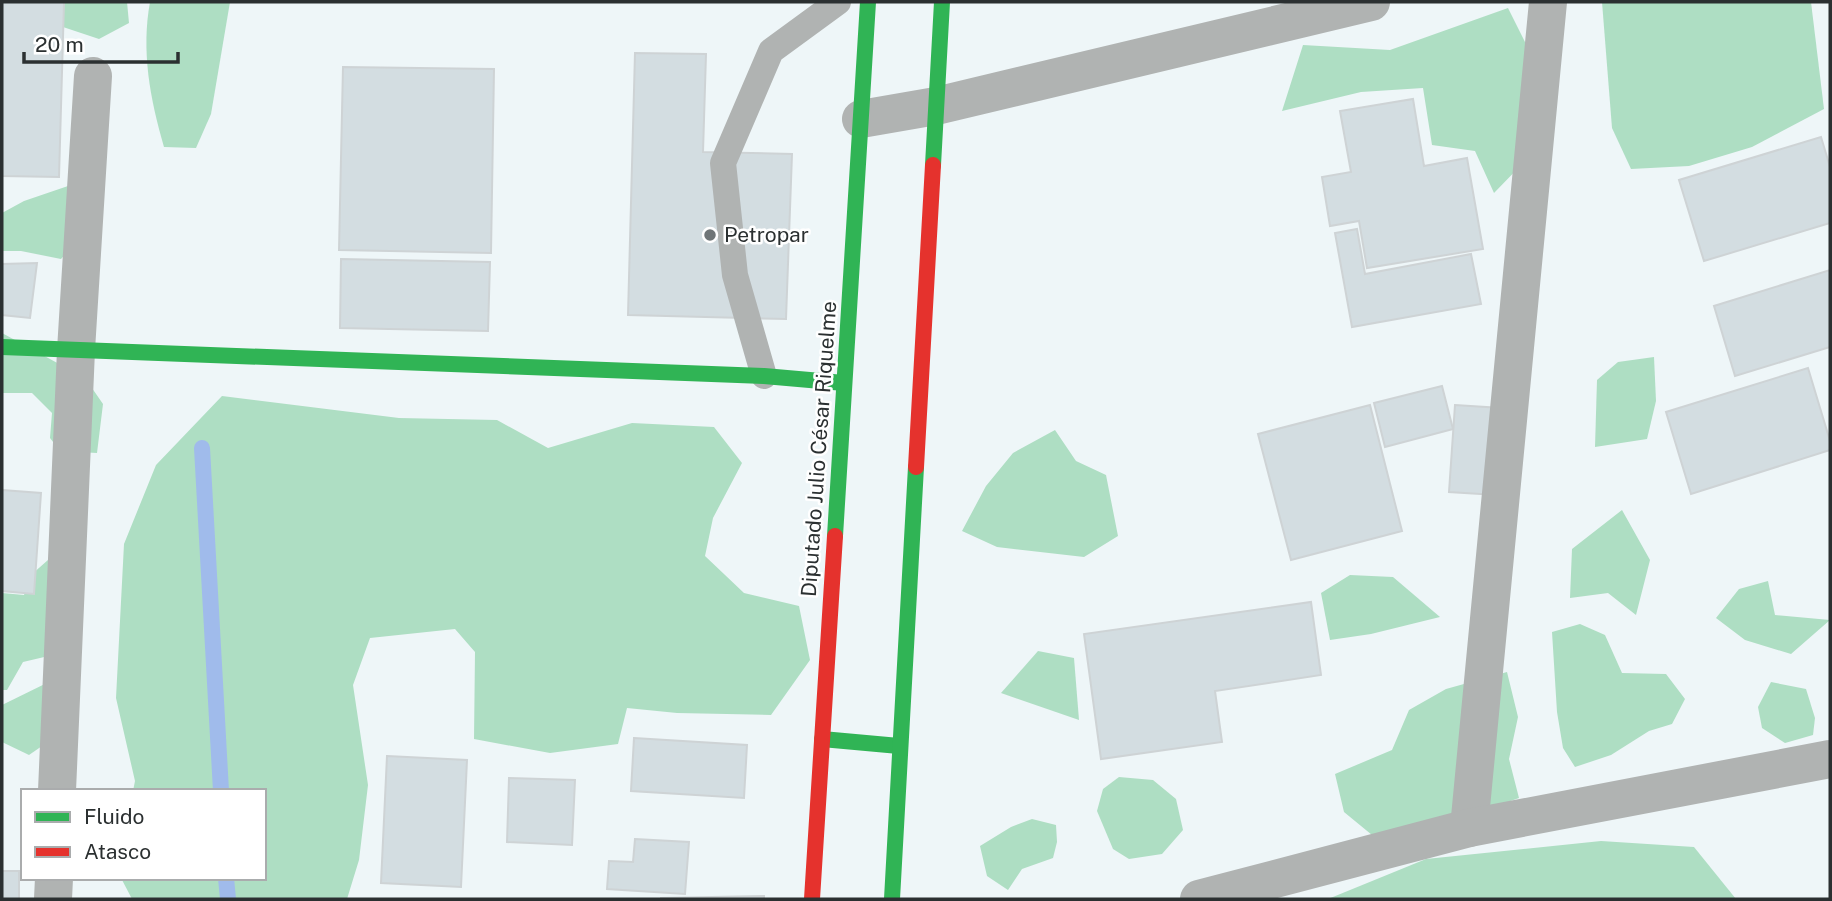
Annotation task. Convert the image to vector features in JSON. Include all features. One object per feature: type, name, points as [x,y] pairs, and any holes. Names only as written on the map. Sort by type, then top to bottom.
[{"type":"street","name":"Diputado Julio César Riquelme","points":[[812,899],[868,2]]},
{"type":"street","points":[[892,899],[942,2]]},
{"type":"street","points":[[861,119],[936,106],[1371,2]]},
{"type":"street","points":[[1469,828],[1548,2]]},
{"type":"street","points":[[57,789],[76,350],[93,76]]},
{"type":"street","points":[[2,347],[764,376],[844,383]]},
{"type":"street","points":[[822,739],[899,746]]},
{"type":"street","points":[[1199,899],[1469,828],[1830,759]]},
{"type":"street","points":[[53,899],[54,880]]},
{"type":"lane","points":[[764,376],[735,275],[723,163],[771,51],[838,2]]},
{"type":"green space","points":[[57,2],[127,2],[129,23],[99,39],[60,26]]},
{"type":"green space","points":[[150,2],[230,2],[211,114],[196,148],[164,147],[148,75],[146,39]]},
{"type":"green space","points":[[1602,2],[1811,2],[1824,109],[1752,147],[1689,166],[1631,169],[1612,128]]},
{"type":"green space","points":[[1508,8],[1542,76],[1529,157],[1494,193],[1475,151],[1432,145],[1423,88],[1361,92],[1282,111],[1303,45],[1390,50]]},
{"type":"green space","points":[[68,186],[94,223],[61,259],[21,251],[2,251],[2,213],[24,201]]},
{"type":"green space","points":[[2,333],[85,378],[103,404],[97,453],[60,451],[50,438],[52,413],[32,393],[2,393]]},
{"type":"green space","points":[[1654,357],[1656,401],[1647,439],[1595,447],[1597,380],[1618,362]]},
{"type":"green space","points":[[222,396],[399,418],[497,420],[548,448],[632,423],[714,427],[742,463],[713,518],[705,556],[744,593],[799,606],[810,660],[771,715],[677,713],[627,708],[618,744],[550,753],[474,739],[475,652],[455,629],[370,638],[353,685],[368,785],[359,860],[347,899],[132,899],[122,880],[266,880],[266,789],[133,789],[135,781],[116,698],[124,544],[156,465]]},
{"type":"green space","points":[[1055,430],[1076,461],[1106,475],[1118,536],[1084,557],[997,547],[962,531],[986,486],[1013,453]]},
{"type":"green space","points":[[1622,510],[1650,560],[1636,615],[1608,593],[1570,598],[1572,549]]},
{"type":"green space","points":[[48,560],[57,654],[23,662],[7,690],[2,690],[2,593],[24,595],[31,575]]},
{"type":"green space","points":[[1350,575],[1393,577],[1440,617],[1371,634],[1330,640],[1321,593]]},
{"type":"green space","points":[[1768,581],[1775,615],[1830,620],[1791,654],[1745,640],[1716,618],[1739,589]]},
{"type":"green space","points":[[1580,624],[1605,635],[1622,673],[1666,674],[1685,699],[1672,724],[1649,731],[1611,755],[1575,767],[1563,748],[1557,712],[1552,632]]},
{"type":"green space","points":[[1038,651],[1074,658],[1079,720],[1001,693]]},
{"type":"green space","points":[[1507,672],[1518,717],[1509,759],[1519,798],[1485,810],[1372,835],[1344,812],[1335,774],[1392,750],[1409,710],[1446,689]]},
{"type":"green space","points":[[57,678],[71,726],[29,755],[2,742],[2,705]]},
{"type":"green space","points":[[1771,682],[1806,689],[1815,718],[1813,735],[1785,743],[1762,728],[1758,707]]},
{"type":"green space","points":[[1119,777],[1153,780],[1176,799],[1183,830],[1162,854],[1129,859],[1113,849],[1097,811],[1103,789]]},
{"type":"green space","points":[[1032,819],[1056,825],[1057,842],[1053,858],[1022,869],[1008,890],[987,876],[980,846],[1011,827]]},
{"type":"green space","points":[[1601,841],[1694,847],[1736,899],[1328,899],[1426,859]]},
{"type":"building","points":[[2,2],[64,2],[59,177],[2,176]]},
{"type":"building","name":"Petropar","points":[[635,53],[706,54],[703,152],[792,154],[786,319],[628,315]]},
{"type":"building","points":[[343,67],[494,69],[491,253],[339,250]]},
{"type":"building","points":[[1413,99],[1424,166],[1467,158],[1483,249],[1367,268],[1359,221],[1330,226],[1322,177],[1351,172],[1340,111]]},
{"type":"building","points":[[1821,137],[1830,167],[1830,223],[1704,261],[1679,180]]},
{"type":"building","points":[[1357,229],[1365,274],[1471,254],[1481,304],[1352,327],[1335,233]]},
{"type":"building","points":[[341,259],[490,262],[488,331],[340,328]]},
{"type":"building","points":[[37,263],[30,318],[2,315],[2,264]]},
{"type":"building","points":[[1830,270],[1830,347],[1735,376],[1714,306]]},
{"type":"building","points":[[1808,368],[1830,441],[1830,450],[1691,494],[1666,412]]},
{"type":"building","points":[[1442,386],[1453,429],[1385,447],[1374,403]]},
{"type":"building","points":[[1370,405],[1402,531],[1291,560],[1258,434]]},
{"type":"building","points":[[1455,405],[1501,408],[1496,495],[1449,492]]},
{"type":"building","points":[[2,490],[41,493],[34,594],[2,591]]},
{"type":"building","points":[[1311,602],[1321,675],[1215,691],[1222,742],[1101,759],[1084,634]]},
{"type":"building","points":[[634,738],[747,745],[744,798],[631,791]]},
{"type":"building","points":[[387,756],[467,760],[461,887],[381,883]]},
{"type":"building","points":[[509,778],[575,780],[572,845],[507,842]]},
{"type":"building","points":[[635,839],[689,842],[685,894],[607,889],[609,861],[633,862]]},
{"type":"building","points":[[2,871],[19,871],[19,899],[2,899]]},
{"type":"building","points":[[764,896],[764,899],[661,899],[661,898]]},
{"type":"waterway","points":[[202,448],[221,789]]},
{"type":"waterway","points":[[226,880],[228,899]]},
{"type":"traffic: fast","points":[[835,536],[868,2]]},
{"type":"traffic: fast","points":[[933,165],[942,2]]},
{"type":"traffic: fast","points":[[2,347],[764,376],[844,383]]},
{"type":"traffic: fast","points":[[892,899],[916,467]]},
{"type":"traffic: fast","points":[[822,739],[899,746]]},
{"type":"traffic: jam","points":[[916,467],[933,165]]},
{"type":"traffic: jam","points":[[812,899],[835,536]]},
{"type":"place","name":"Petropar","points":[[710,235]]}]
